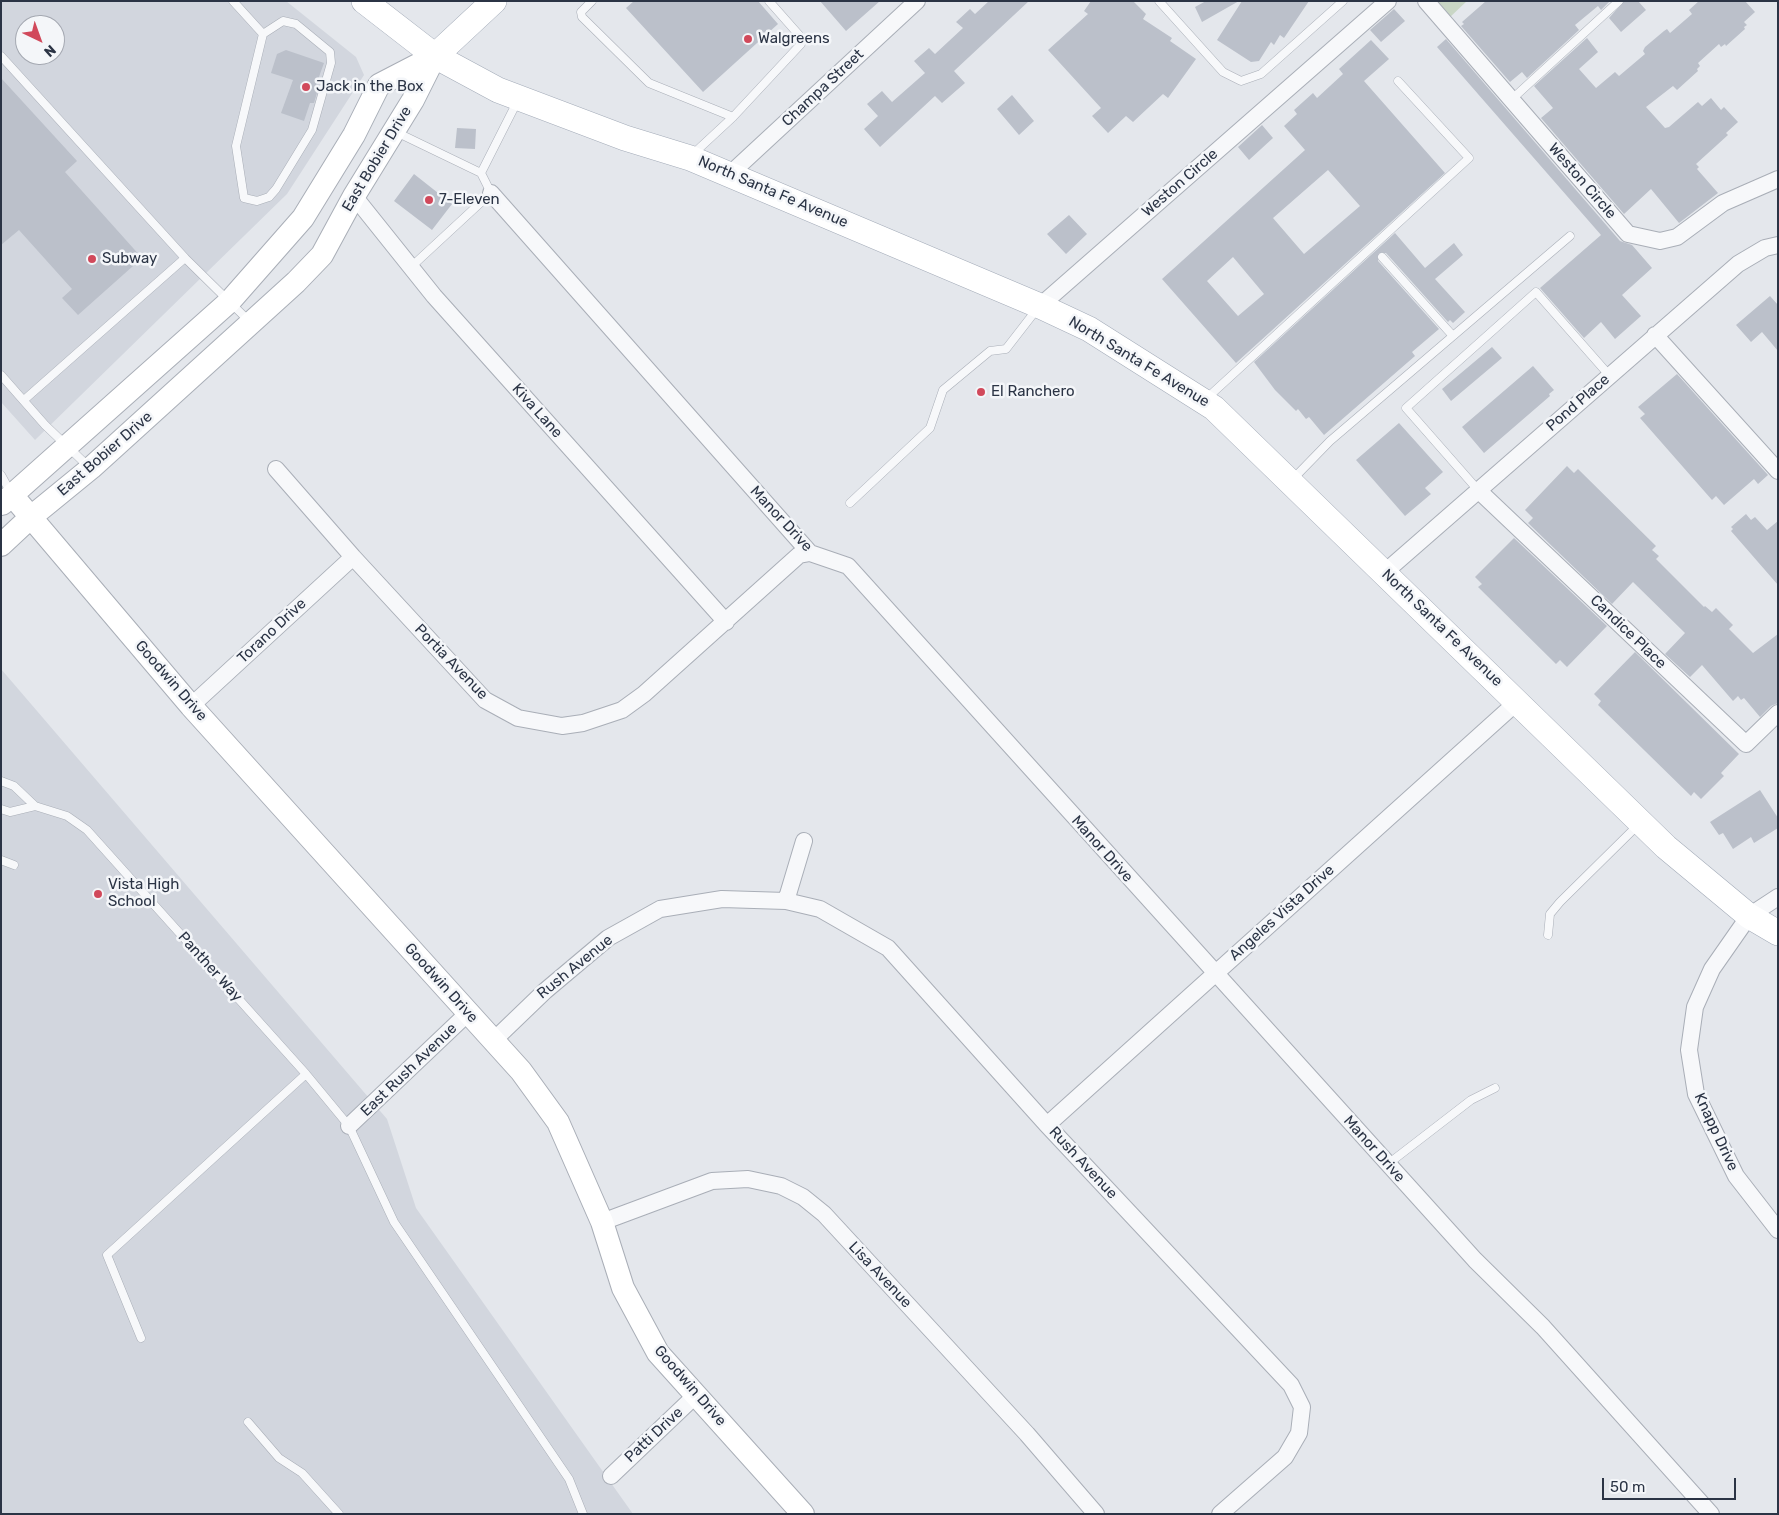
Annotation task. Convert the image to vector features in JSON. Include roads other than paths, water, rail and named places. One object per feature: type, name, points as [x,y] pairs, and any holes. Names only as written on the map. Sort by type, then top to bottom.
[{"type":"main road","name":"North Santa Fe Avenue","points":[[364,1],[435,56],[498,90],[625,138],[690,158],[1040,306],[1089,329],[1204,401],[1214,408],[1385,572],[1666,847],[1749,916],[1778,933]]},
{"type":"main road","points":[[435,56],[494,1]]},
{"type":"street","name":"Champa Street","points":[[729,175],[917,1]]},
{"type":"street","name":"Weston Circle","points":[[1040,306],[1388,1]]},
{"type":"street","name":"Weston Circle","points":[[1426,1],[1628,234],[1660,241],[1678,237],[1723,203],[1778,179]]},
{"type":"street","name":"East Bobier Drive","points":[[1,545],[31,517],[91,468],[251,323],[322,255],[435,56]]},
{"type":"street","name":"East Bobier Drive","points":[[7,500],[230,302],[303,218],[354,135],[379,85],[435,56]]},
{"type":"street","name":"Manor Drive","points":[[491,193],[810,553],[848,566],[1475,1260],[1543,1327],[1711,1514]]},
{"type":"street","name":"Kiva Lane","points":[[354,196],[411,267],[726,622]]},
{"type":"street","name":"Pond Place","points":[[1385,572],[1738,264],[1765,248],[1778,245]]},
{"type":"street","points":[[1655,335],[1778,471]]},
{"type":"street","name":"Portia Avenue","points":[[276,469],[353,557],[485,700],[518,718],[562,726],[583,724],[622,710],[644,694],[799,555],[810,553]]},
{"type":"street","name":"Candice Place","points":[[1478,490],[1746,744],[1778,713]]},
{"type":"street","name":"Goodwin Drive","points":[[7,500],[31,517],[192,706],[521,1072],[558,1122],[602,1222],[623,1288],[658,1353],[803,1514]]},
{"type":"street","name":"Torano Drive","points":[[192,706],[353,557]]},
{"type":"street","name":"Angeles Vista Drive","points":[[1047,1125],[1517,702]]},
{"type":"street","points":[[786,901],[804,841]]},
{"type":"street","points":[[1749,916],[1778,897]]},
{"type":"street","name":"Rush Avenue","points":[[493,1041],[545,991],[608,938],[660,909],[722,899],[786,901],[820,909],[888,948],[1047,1125],[1291,1384],[1302,1408],[1299,1433],[1285,1457],[1220,1514]]},
{"type":"street","name":"Knapp Drive","points":[[1749,916],[1708,977],[1695,1007],[1689,1050],[1696,1094],[1736,1176],[1778,1230]]},
{"type":"street","name":"East Rush Avenue","points":[[349,1126],[468,1013]]},
{"type":"street","name":"Lisa Avenue","points":[[602,1222],[712,1181],[748,1179],[781,1186],[803,1197],[824,1214],[1027,1434],[1096,1514]]},
{"type":"street","name":"Patti Drive","points":[[611,1476],[696,1395]]},
{"type":"lane","points":[[232,1],[262,34]]},
{"type":"lane","points":[[592,1],[582,12],[582,17],[649,83],[733,116]]},
{"type":"lane","points":[[690,158],[733,116],[801,44],[798,35],[768,1]]},
{"type":"lane","points":[[1159,1],[1223,72],[1241,81],[1260,74],[1342,1]]},
{"type":"lane","points":[[1511,100],[1619,1]]},
{"type":"lane","points":[[283,21],[296,24],[330,52],[331,63],[312,130],[276,189],[269,197],[257,201],[244,198],[236,146],[262,34],[283,21]]},
{"type":"lane","points":[[1,56],[185,258],[251,323]]},
{"type":"lane","points":[[1204,401],[1469,158],[1398,81]]},
{"type":"lane","points":[[481,173],[519,98]]},
{"type":"lane","points":[[394,131],[481,173],[491,193],[411,267]]},
{"type":"lane","points":[[1290,481],[1330,441],[1570,236]]},
{"type":"lane","points":[[1382,257],[1453,336]]},
{"type":"lane","points":[[24,400],[185,258]]},
{"type":"lane","points":[[1478,490],[1406,408],[1536,292],[1609,375]]},
{"type":"lane","points":[[850,503],[930,428],[943,390],[990,351],[1006,349],[1040,306]]},
{"type":"lane","points":[[1,376],[67,446],[91,468]]},
{"type":"lane","points":[[1,475],[7,500]]},
{"type":"lane","name":"Panther Way","points":[[1,781],[14,786],[35,806],[67,816],[87,830],[306,1074],[349,1126],[394,1222],[569,1479],[583,1512]]},
{"type":"lane","points":[[1,809],[10,812],[35,806]]},
{"type":"lane","points":[[1548,935],[1550,914],[1641,822]]},
{"type":"lane","points":[[1,860],[14,865]]},
{"type":"lane","points":[[142,1338],[116,1281],[107,1255],[306,1074]]},
{"type":"lane","points":[[1388,1164],[1471,1100],[1496,1088]]},
{"type":"lane","points":[[248,1422],[279,1458],[302,1473],[339,1514]]},
{"type":"place","name":"Walgreens","points":[[748,39]]},
{"type":"place","name":"Jack in the Box","points":[[306,87]]},
{"type":"place","name":"7-Eleven","points":[[429,200]]},
{"type":"place","name":"Subway","points":[[92,259]]},
{"type":"place","name":"El Ranchero","points":[[981,392]]},
{"type":"place","name":"Vista High School","points":[[98,894]]}]
